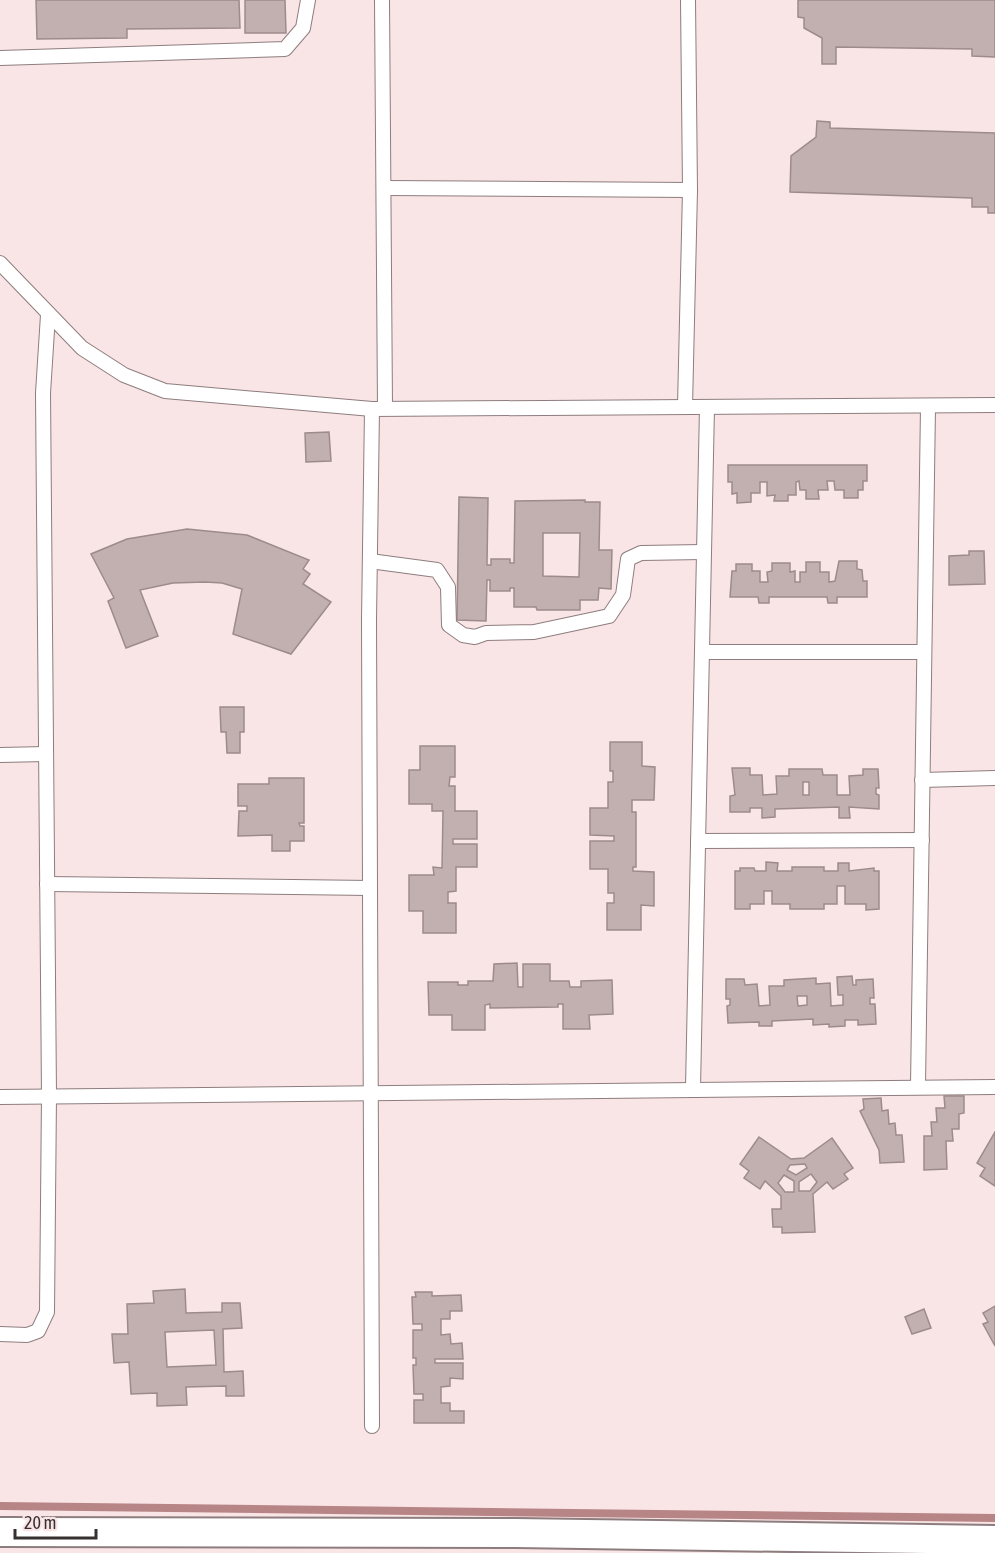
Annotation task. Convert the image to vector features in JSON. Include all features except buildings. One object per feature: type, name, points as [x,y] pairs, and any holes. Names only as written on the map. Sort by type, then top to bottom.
[{"type":"street","points":[[0,1532],[516,1533],[995,1540]]},
{"type":"lane","points":[[0,58],[285,49],[303,28],[308,0]]},
{"type":"lane","points":[[372,1426],[370,561],[379,408],[384,188],[382,0]]},
{"type":"lane","points":[[685,407],[690,190],[688,0]]},
{"type":"lane","points":[[384,188],[690,190]]},
{"type":"lane","points":[[0,263],[82,348],[124,375],[165,391],[379,408],[995,405]]},
{"type":"lane","points":[[0,1335],[27,1335],[38,1331],[46,1312],[49,1095],[43,393],[48,315]]},
{"type":"lane","points":[[693,1088],[707,407]]},
{"type":"lane","points":[[918,1086],[928,407]]},
{"type":"lane","points":[[370,561],[437,570],[448,587],[449,625],[464,635],[475,637],[486,633],[534,632],[609,616],[623,595],[628,560],[642,553],[704,552]]},
{"type":"lane","points":[[702,652],[924,652]]},
{"type":"lane","points":[[0,755],[46,754]]},
{"type":"lane","points":[[922,780],[995,778]]},
{"type":"lane","points":[[698,841],[922,840]]},
{"type":"lane","points":[[48,884],[370,888]]},
{"type":"lane","points":[[0,1097],[693,1088],[995,1087]]},
{"type":"waterway","points":[[0,1506],[995,1518]]}]
